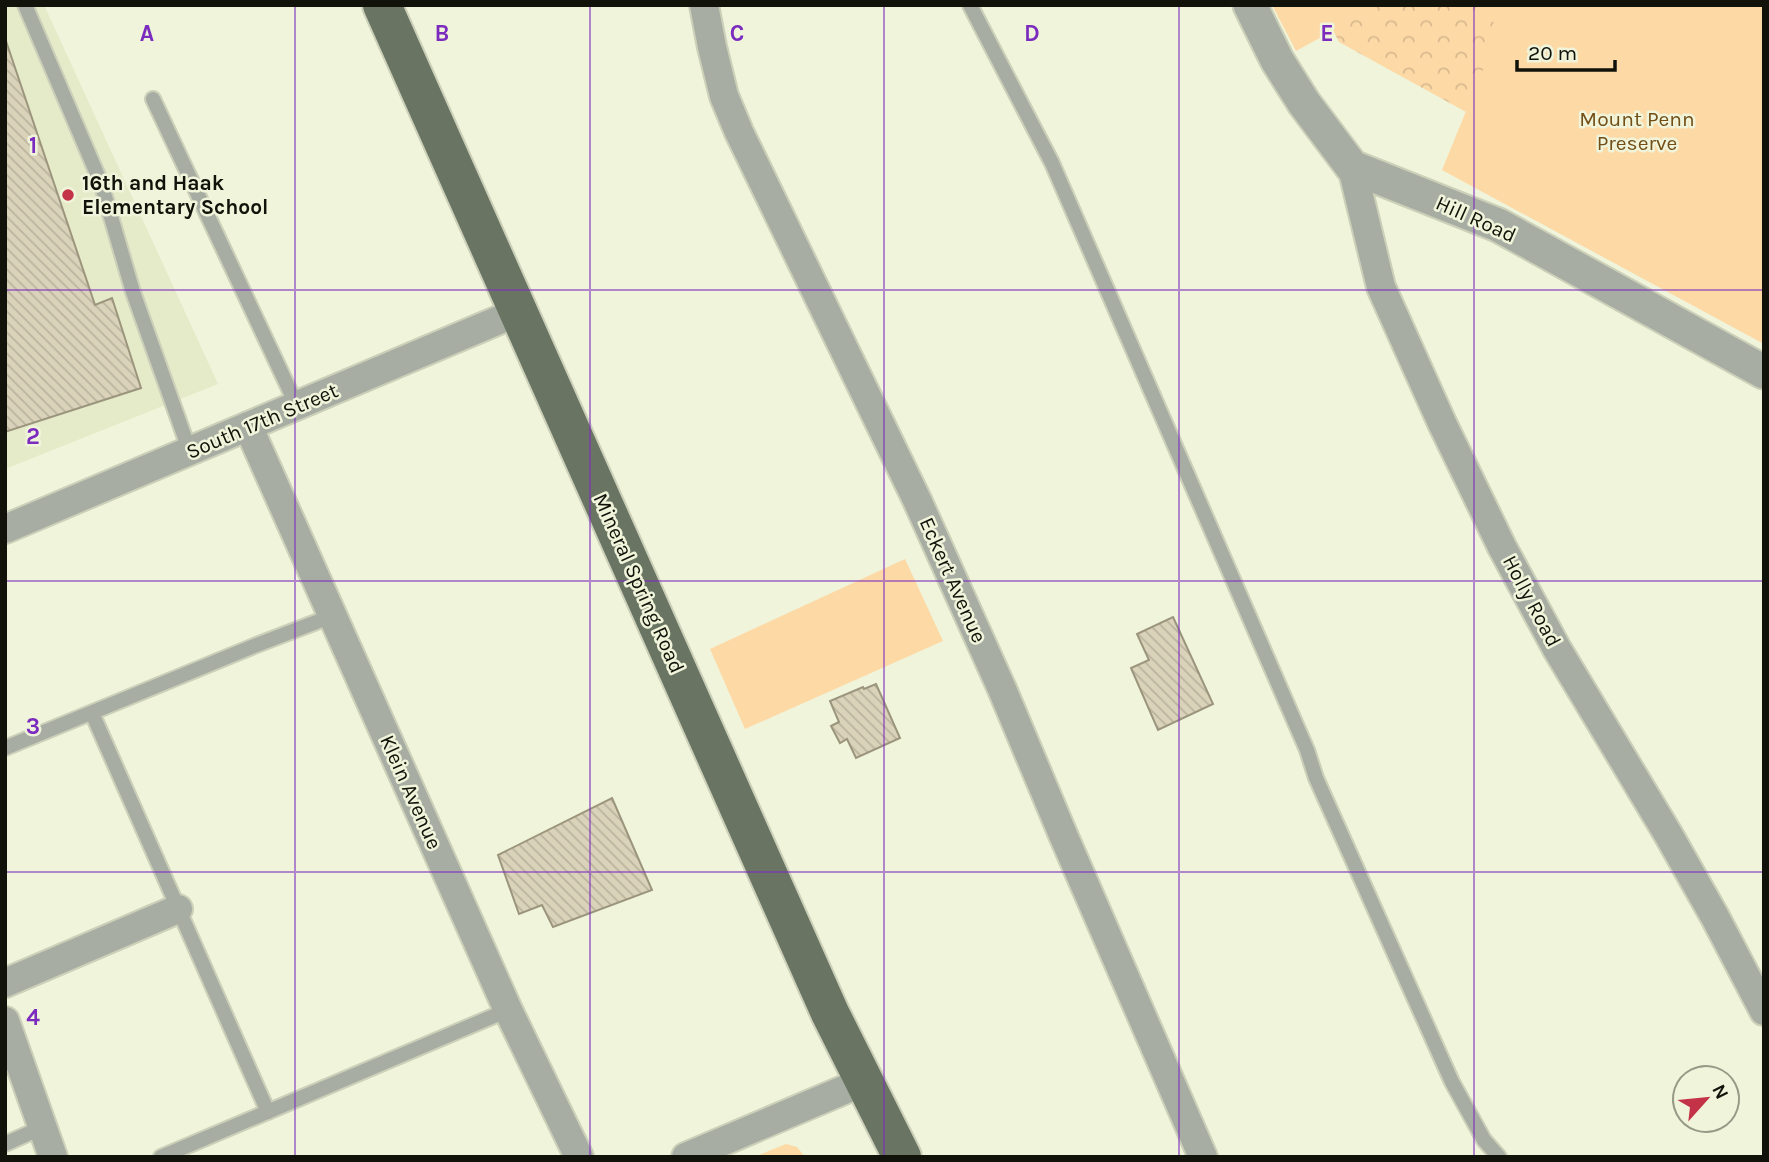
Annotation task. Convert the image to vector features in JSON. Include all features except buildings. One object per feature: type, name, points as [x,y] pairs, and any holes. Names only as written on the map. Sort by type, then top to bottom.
[{"type":"main road","name":"Mineral Spring Road","points":[[382,5],[830,1013],[902,1157]]},
{"type":"street","name":"Eckert Avenue","points":[[704,5],[724,96],[739,132],[917,500],[1002,689],[1203,1157]]},
{"type":"street","points":[[1250,5],[1277,60],[1304,103],[1352,167]]},
{"type":"street","name":"Hill Road","points":[[1352,167],[1498,225],[1764,372]]},
{"type":"street","name":"Holly Road","points":[[1352,167],[1381,287],[1502,547],[1557,649],[1715,917],[1764,1012]]},
{"type":"street","name":"South 17th Street","points":[[5,528],[518,312]]},
{"type":"street","name":"Klein Avenue","points":[[248,426],[508,1010],[579,1157]]},
{"type":"street","points":[[5,983],[178,909]]},
{"type":"street","points":[[5,1021],[53,1157]]},
{"type":"street","points":[[686,1157],[865,1081]]},
{"type":"lane","points":[[25,5],[101,183],[133,292],[190,452]]},
{"type":"lane","points":[[970,5],[1052,163],[1307,750],[1316,778],[1452,1082],[1484,1140],[1499,1157]]},
{"type":"lane","points":[[153,99],[297,405]]},
{"type":"lane","points":[[5,748],[332,616]]},
{"type":"lane","points":[[92,713],[268,1112]]},
{"type":"lane","points":[[161,1157],[508,1010]]},
{"type":"lane","points":[[5,1144],[43,1127]]},
{"type":"shaded area","name":"16th and Haak Elementary School","points":[[5,5],[44,5],[218,384],[5,469]]},
{"type":"green space","points":[[1272,5],[1380,5],[1296,51]]},
{"type":"green space","name":"Mount Penn Preserve","points":[[1320,5],[1764,5],[1764,276],[1339,42]]},
{"type":"green space","name":"Mount Penn Preserve","points":[[1474,5],[1764,5],[1764,344],[1442,170],[1500,28]]},
{"type":"green space","points":[[905,559],[943,641],[745,729],[710,649]]},
{"type":"green space","points":[[786,1144],[797,1147],[805,1157],[754,1157]]},
{"type":"place","name":"16th and Haak Elementary School","points":[[68,195]]}]
